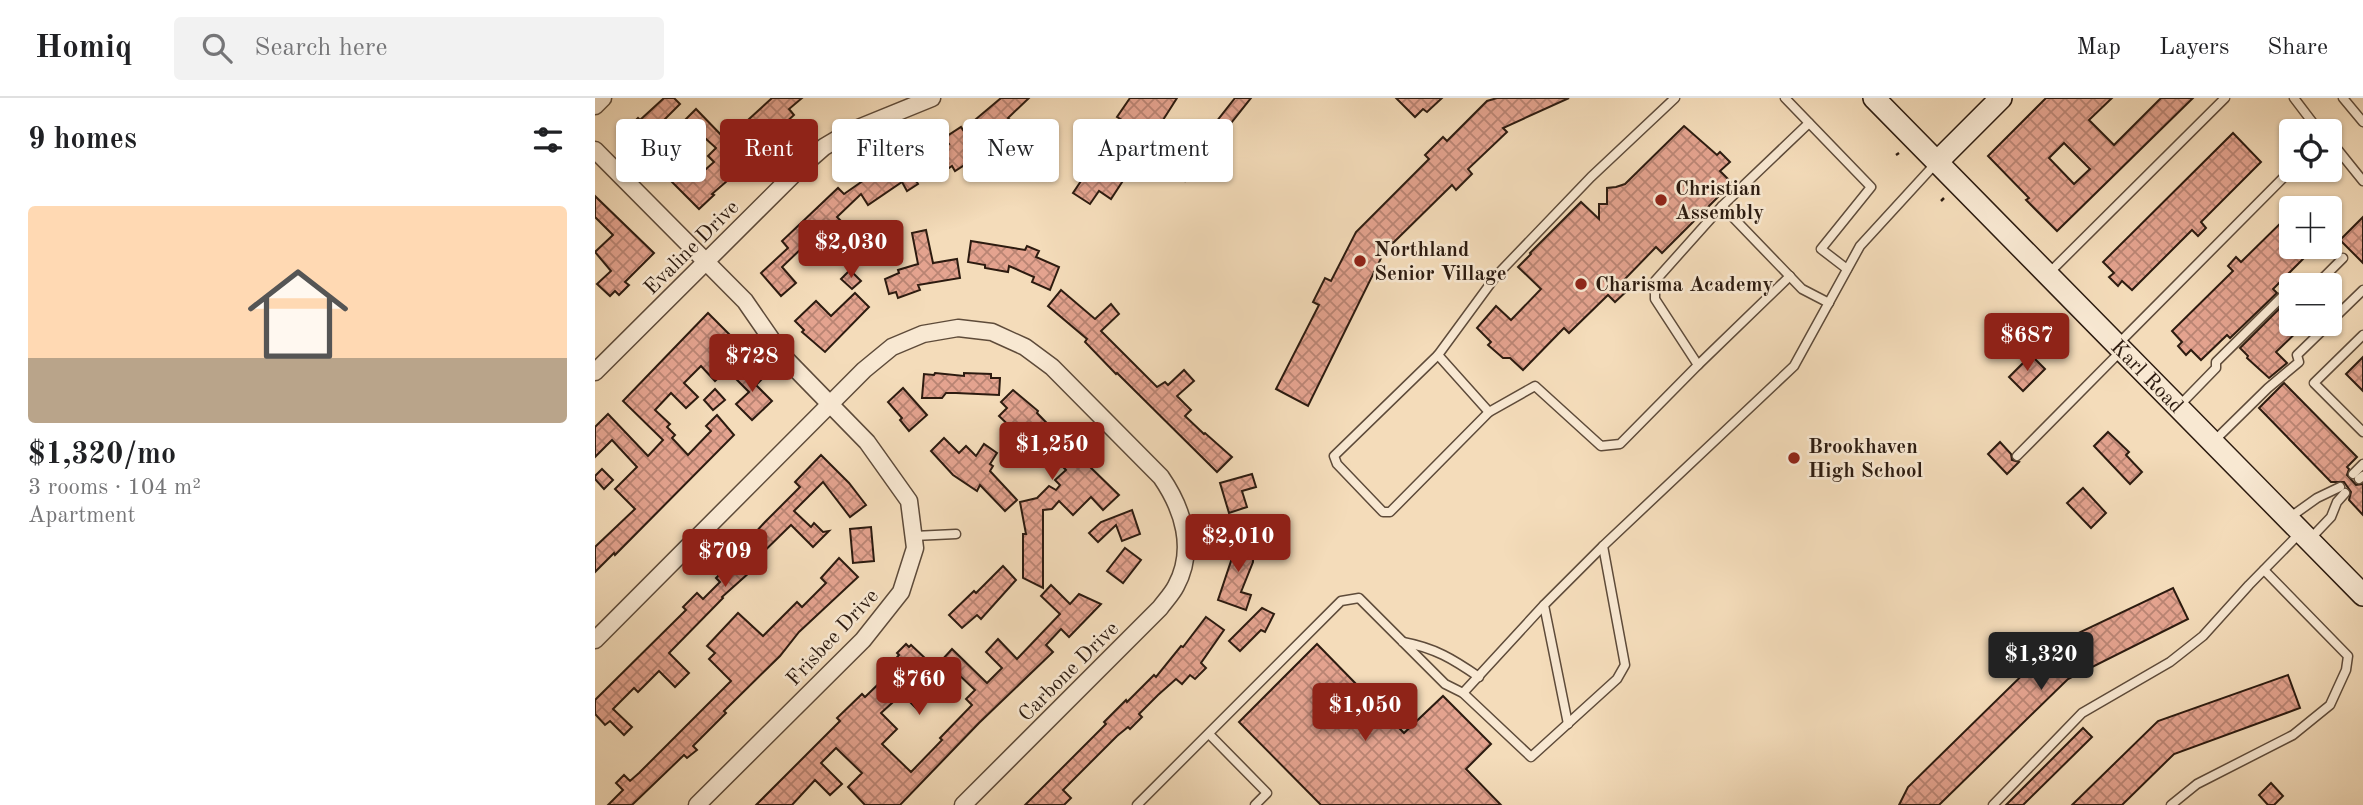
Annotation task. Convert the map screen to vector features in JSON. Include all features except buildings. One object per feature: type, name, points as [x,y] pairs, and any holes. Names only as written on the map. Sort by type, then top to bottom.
[{"type":"main road","name":"Karl Road","points":[[1874,98],[2363,595]]},
{"type":"main road","points":[[1937,162],[2001,98]]},
{"type":"street","points":[[595,106],[603,98]]},
{"type":"street","name":"Evaline Drive","points":[[595,372],[824,147],[851,131],[932,98]]},
{"type":"street","name":"Frisbee Drive","points":[[595,150],[745,301],[783,356],[867,442],[909,501],[915,548],[901,592],[863,640],[697,805]]},
{"type":"street","name":"Carbone Drive","points":[[830,404],[864,370],[893,347],[923,334],[958,328],[992,332],[1025,347],[1052,367],[1161,477],[1175,497],[1184,522],[1186,557],[1177,584],[1160,608],[963,805]]},
{"type":"street","points":[[595,640],[830,404]]},
{"type":"lane","points":[[1675,98],[1591,177],[1496,276],[1438,355],[1334,456],[1337,464],[1383,512],[1390,512],[1489,412],[1535,386],[1601,446],[1620,444],[1790,276]]},
{"type":"lane","points":[[1785,98],[1871,187],[1821,248],[1847,269]]},
{"type":"lane","points":[[2048,274],[2225,98]]},
{"type":"lane","points":[[2294,98],[2309,119]]},
{"type":"lane","points":[[2343,98],[2363,122]]},
{"type":"lane","points":[[1698,365],[1655,299],[1655,281],[1723,206],[1809,123]]},
{"type":"lane","points":[[2342,155],[2363,181]]},
{"type":"lane","points":[[1463,693],[1603,546],[1794,366],[1860,246],[1937,162]]},
{"type":"lane","points":[[2017,456],[2279,182]]},
{"type":"lane","points":[[1723,206],[1803,289],[1829,303]]},
{"type":"lane","points":[[2328,273],[2343,258]]},
{"type":"lane","points":[[2342,310],[2363,290]]},
{"type":"lane","points":[[2178,407],[2216,368],[2216,362],[2279,301]]},
{"type":"lane","points":[[2363,335],[2315,383],[2363,432]]},
{"type":"lane","points":[[2213,442],[2299,362],[2297,355],[2316,336]]},
{"type":"lane","points":[[1438,355],[1489,412]]},
{"type":"lane","points":[[2358,476],[2363,464]]},
{"type":"lane","points":[[1993,805],[2082,713],[2170,662],[2203,636],[2299,531],[2316,498],[2343,490],[2331,517],[2299,531]]},
{"type":"lane","points":[[913,536],[956,534]]},
{"type":"lane","points":[[1137,805],[1341,601],[1359,598],[1445,684],[1463,693],[1531,758],[1618,679],[1625,665],[1603,546]]},
{"type":"lane","points":[[2171,805],[2197,784],[2293,734],[2330,705],[2346,670],[2348,656],[2264,570]]},
{"type":"lane","points":[[1544,605],[1568,724]]},
{"type":"lane","points":[[1403,642],[1423,645],[1445,654],[1479,677]]},
{"type":"lane","points":[[1209,734],[1267,793],[1255,805]]},
{"type":"place","name":"Christian Assembly","points":[[1661,200]]},
{"type":"place","name":"Northland Senior Village","points":[[1360,261]]},
{"type":"place","name":"Charisma Academy","points":[[1581,284]]},
{"type":"place","name":"Brookhaven High School","points":[[1794,458]]}]
